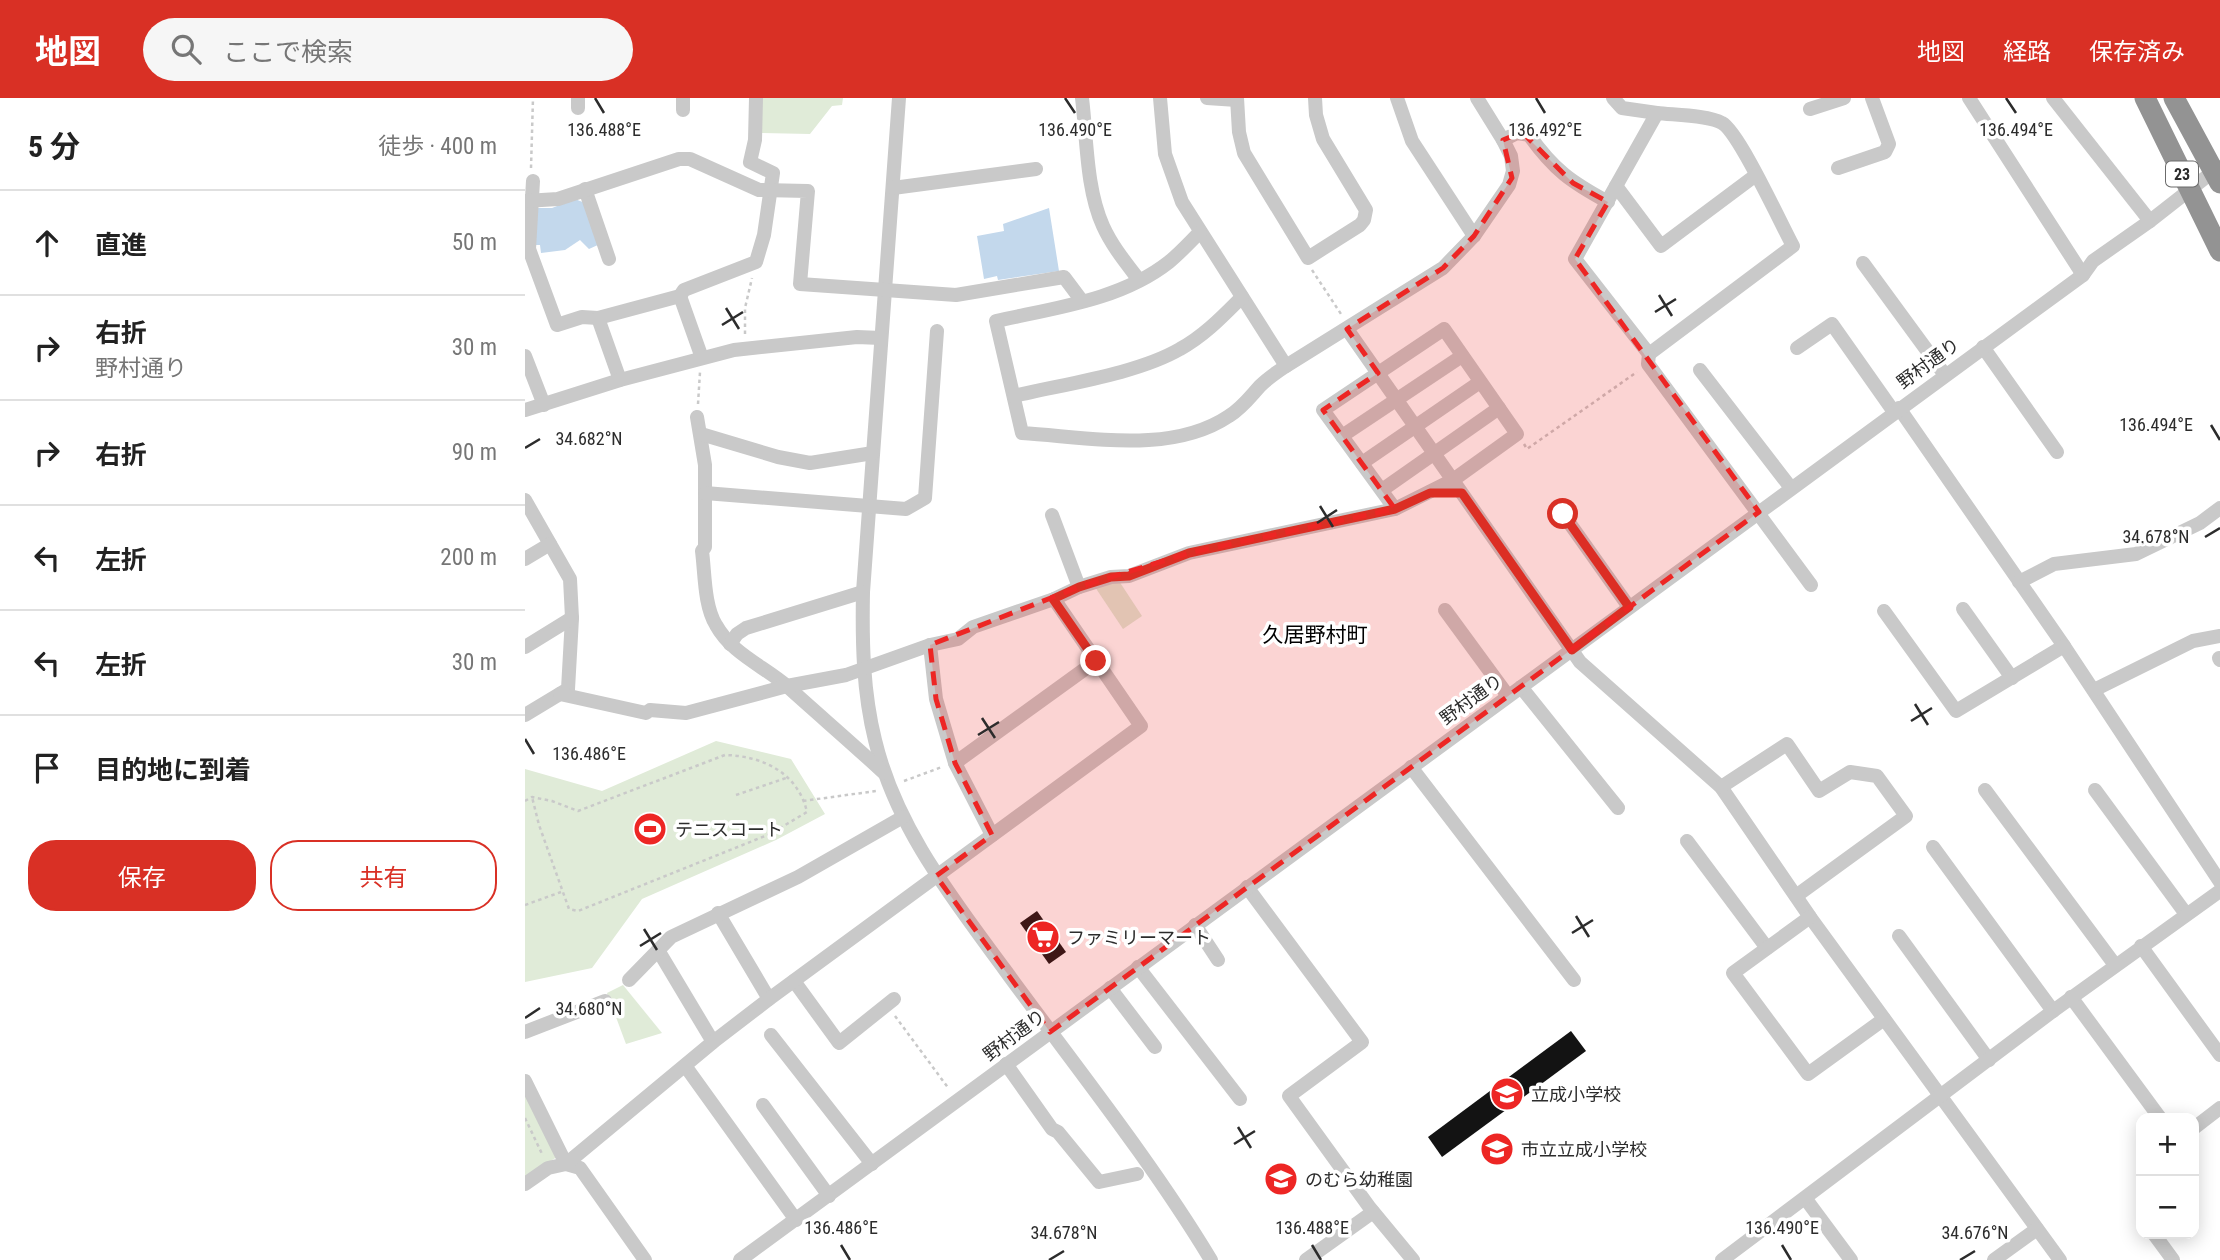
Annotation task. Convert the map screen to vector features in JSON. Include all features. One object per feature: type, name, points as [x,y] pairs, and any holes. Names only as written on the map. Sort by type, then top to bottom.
[{"type":"highway","name":"23","points":[[2145,98],[2220,251]]},
{"type":"highway","name":"23","points":[[2174,98],[2218,173]]},
{"type":"street","points":[[533,181],[528,201],[529,249],[557,325],[582,317],[599,318],[680,296],[684,290],[756,262],[773,174],[750,162],[755,141],[756,98]]},
{"type":"street","points":[[885,774],[875,741],[864,670],[863,592],[899,98]]},
{"type":"street","points":[[1082,98],[1098,213],[1111,241],[1139,280]]},
{"type":"street","points":[[1160,98],[1165,154],[1182,202],[1286,366]]},
{"type":"street","points":[[1207,98],[1237,99],[1239,132],[1244,153],[1308,258],[1360,225],[1366,210],[1323,139],[1316,115],[1315,98]]},
{"type":"street","points":[[1397,98],[1412,141],[1474,236]]},
{"type":"street","points":[[1200,232],[1168,263],[1139,280],[1082,301],[996,321],[1022,433],[1142,441],[1170,439],[1204,429],[1232,415],[1262,384],[1286,366],[1443,268],[1474,236],[1512,178],[1511,156],[1477,98]]},
{"type":"street","points":[[1613,98],[1622,108],[1721,121],[1732,131],[1793,246],[1648,359]]},
{"type":"street","points":[[1810,109],[1844,98]]},
{"type":"street","points":[[1837,168],[1885,152],[1888,144],[1873,98]]},
{"type":"street","points":[[1969,98],[2083,275]]},
{"type":"street","points":[[2053,98],[2150,221]]},
{"type":"street","points":[[1657,113],[1575,259],[1811,585]]},
{"type":"street","points":[[1503,140],[1517,133],[1529,135],[1548,162],[1573,183],[1608,202]]},
{"type":"street","points":[[528,201],[558,199],[679,159],[690,159],[759,190],[807,191],[800,284],[956,295],[1064,277],[1082,301]]},
{"type":"street","points":[[893,188],[1036,169]]},
{"type":"street","name":"野村通り","points":[[740,1260],[2083,275],[2094,261],[2190,189],[2218,173]]},
{"type":"street","points":[[1616,186],[1661,246],[1756,175]]},
{"type":"street","points":[[585,189],[609,259]]},
{"type":"street","points":[[1863,263],[1945,375]]},
{"type":"street","points":[[680,296],[702,358]]},
{"type":"street","points":[[1014,396],[1150,362],[1180,349],[1203,333],[1243,297]]},
{"type":"street","points":[[599,318],[620,380]]},
{"type":"street","points":[[1797,348],[1832,324],[1897,410],[2064,646],[2220,882]]},
{"type":"street","points":[[1350,327],[1378,373],[1580,662],[1721,787],[1810,917],[2060,1260]]},
{"type":"street","points":[[561,694],[646,713],[650,710],[687,713],[864,670],[930,645],[958,639],[973,627],[1079,587],[1111,577],[1129,576],[1189,553],[1395,509],[1453,480],[1517,434],[1444,329],[1323,410],[1395,509]]},
{"type":"street","points":[[705,493],[907,509],[925,498],[937,331]]},
{"type":"street","points":[[525,410],[620,380],[743,349],[857,337],[881,338]]},
{"type":"street","points":[[1983,347],[2057,452]]},
{"type":"street","points":[[525,356],[544,405]]},
{"type":"street","points":[[1342,436],[1462,356]]},
{"type":"street","points":[[1700,370],[1791,488]]},
{"type":"street","points":[[1361,463],[1480,382]]},
{"type":"street","points":[[1382,490],[1499,408]]},
{"type":"street","points":[[697,417],[705,464],[705,547],[702,551],[715,624],[744,657],[787,687],[898,785],[902,817],[936,876],[1146,1161],[1211,1260]]},
{"type":"street","points":[[701,434],[778,457],[810,463],[873,453]]},
{"type":"street","points":[[1430,493],[1462,493]]},
{"type":"street","points":[[525,500],[571,579],[572,618],[568,689],[525,715]]},
{"type":"street","points":[[2019,582],[2054,564],[2136,554],[2200,523],[2220,508]]},
{"type":"street","points":[[1563,514],[1629,607]]},
{"type":"street","points":[[1052,515],[1079,587]]},
{"type":"street","points":[[525,559],[550,544]]},
{"type":"street","points":[[730,644],[745,628],[863,592]]},
{"type":"street","points":[[525,1184],[548,1168],[566,1164],[769,999],[1141,726],[1053,599]]},
{"type":"street","points":[[1963,609],[2012,678]]},
{"type":"street","points":[[1445,610],[1508,696]]},
{"type":"street","points":[[1884,611],[1956,711],[2064,646]]},
{"type":"street","points":[[525,647],[572,618]]},
{"type":"street","points":[[2094,690],[2193,641],[2220,636]]},
{"type":"street","points":[[930,645],[936,699],[955,763],[992,835]]},
{"type":"street","points":[[955,763],[1096,661]]},
{"type":"street","points":[[1521,687],[1618,808]]},
{"type":"street","points":[[1721,787],[1787,744],[1819,791],[1850,772],[1877,776],[1906,816],[1795,896]]},
{"type":"street","points":[[1411,767],[1574,980]]},
{"type":"street","points":[[1985,790],[2115,965]]},
{"type":"street","points":[[2095,790],[2186,914]]},
{"type":"street","points":[[629,980],[671,937],[798,877],[902,817]]},
{"type":"street","points":[[1687,841],[1767,948]]},
{"type":"street","points":[[1933,847],[2053,1011]]},
{"type":"street","points":[[1247,887],[1362,1042],[1289,1096],[1373,1212],[1413,1260]]},
{"type":"street","points":[[1722,1260],[2071,997],[2220,891]]},
{"type":"street","points":[[718,913],[769,999]]},
{"type":"street","points":[[1810,917],[1733,973],[1808,1074],[1884,1019]]},
{"type":"street","points":[[1195,925],[1219,960]]},
{"type":"street","points":[[1899,936],[1989,1060]]},
{"type":"street","points":[[2141,946],[2220,1055]]},
{"type":"street","points":[[658,950],[713,1042]]},
{"type":"street","points":[[1138,967],[1240,1100]]},
{"type":"street","points":[[794,981],[839,1043],[890,1002]]},
{"type":"street","points":[[1110,988],[1155,1047]]},
{"type":"street","points":[[2071,997],[2156,1113]]},
{"type":"street","points":[[525,1032],[605,1001]]},
{"type":"street","points":[[771,1035],[872,1164]]},
{"type":"street","points":[[1006,1064],[1052,1129],[1058,1132],[1099,1182],[1137,1174]]},
{"type":"street","points":[[686,1067],[796,1220]]},
{"type":"street","points":[[525,1081],[566,1164],[580,1168],[645,1260]]},
{"type":"street","points":[[763,1105],[829,1196]]},
{"type":"street","points":[[2199,1124],[2220,1108]]},
{"type":"street","points":[[1805,1198],[1851,1260]]},
{"type":"street","points":[[1306,1260],[1373,1212]]},
{"type":"street","points":[[1994,1260],[2037,1230]]},
{"type":"street","points":[[2158,1239],[2173,1260]]},
{"type":"path","points":[[533,98],[530,176],[533,181]]},
{"type":"path","points":[[1308,258],[1308,263],[1350,327]]},
{"type":"path","points":[[743,349],[745,309],[756,262]]},
{"type":"path","points":[[697,417],[702,358]]},
{"type":"path","points":[[1517,434],[1527,449],[1648,359]]},
{"type":"path","points":[[525,801],[533,797],[578,811],[725,755],[741,755],[778,769],[789,777],[807,813],[770,834],[578,911],[569,909],[539,825],[533,797]]},
{"type":"path","points":[[803,801],[898,785],[955,763]]},
{"type":"path","points":[[736,795],[789,777]]},
{"type":"path","points":[[525,905],[563,891]]},
{"type":"path","points":[[890,1002],[957,1101]]},
{"type":"path","points":[[525,1118],[548,1168]]},
{"type":"highlighted area","points":[[1522,132],[1573,183],[1608,202],[1575,259],[1759,512],[1050,1032],[936,876],[992,835],[955,763],[936,699],[930,645],[1079,587],[1189,553],[1395,509],[1323,410],[1378,373],[1347,329],[1443,268],[1474,236],[1512,178],[1503,140]]},
{"type":"green space","points":[[761,98],[843,98],[842,105],[832,106],[810,134],[760,133]]},
{"type":"green space","points":[[1119,581],[1142,616],[1123,629],[1095,587]]},
{"type":"green space","points":[[716,741],[791,759],[825,814],[776,840],[642,899],[592,968],[525,982],[525,769],[602,791]]},
{"type":"green space","points":[[623,985],[662,1033],[626,1044],[607,993]]},
{"type":"green space","points":[[525,1091],[557,1157],[525,1177]]},
{"type":"water","points":[[575,199],[585,203],[600,244],[589,249],[580,240],[565,250],[541,253],[540,245],[535,245],[536,208],[552,208]]},
{"type":"water","points":[[1049,208],[1059,271],[998,280],[997,276],[984,279],[977,236],[1004,231],[1003,224]]},
{"type":"building","name":"ファミリーマート","points":[[1037,911],[1066,952],[1049,964],[1020,923]]},
{"type":"building","name":"立成小学校","points":[[1571,1031],[1586,1051],[1442,1157],[1428,1137]]},
{"type":"place","name":"テニスコート","points":[[650,829]]},
{"type":"place","name":"ファミリーマート","points":[[1043,937]]},
{"type":"place","name":"立成小学校","points":[[1507,1094]]},
{"type":"place","name":"市立立成小学校","points":[[1497,1149]]},
{"type":"place","name":"のむら幼稚園","points":[[1281,1179]]},
{"type":"district","name":"久居野村町","points":[[1315,635]]},
{"type":"route","points":[[1096,661],[1053,599],[1079,587],[1111,577],[1129,576],[1189,553],[1395,509],[1430,493],[1462,493],[1572,650],[1629,607],[1563,514]]}]
